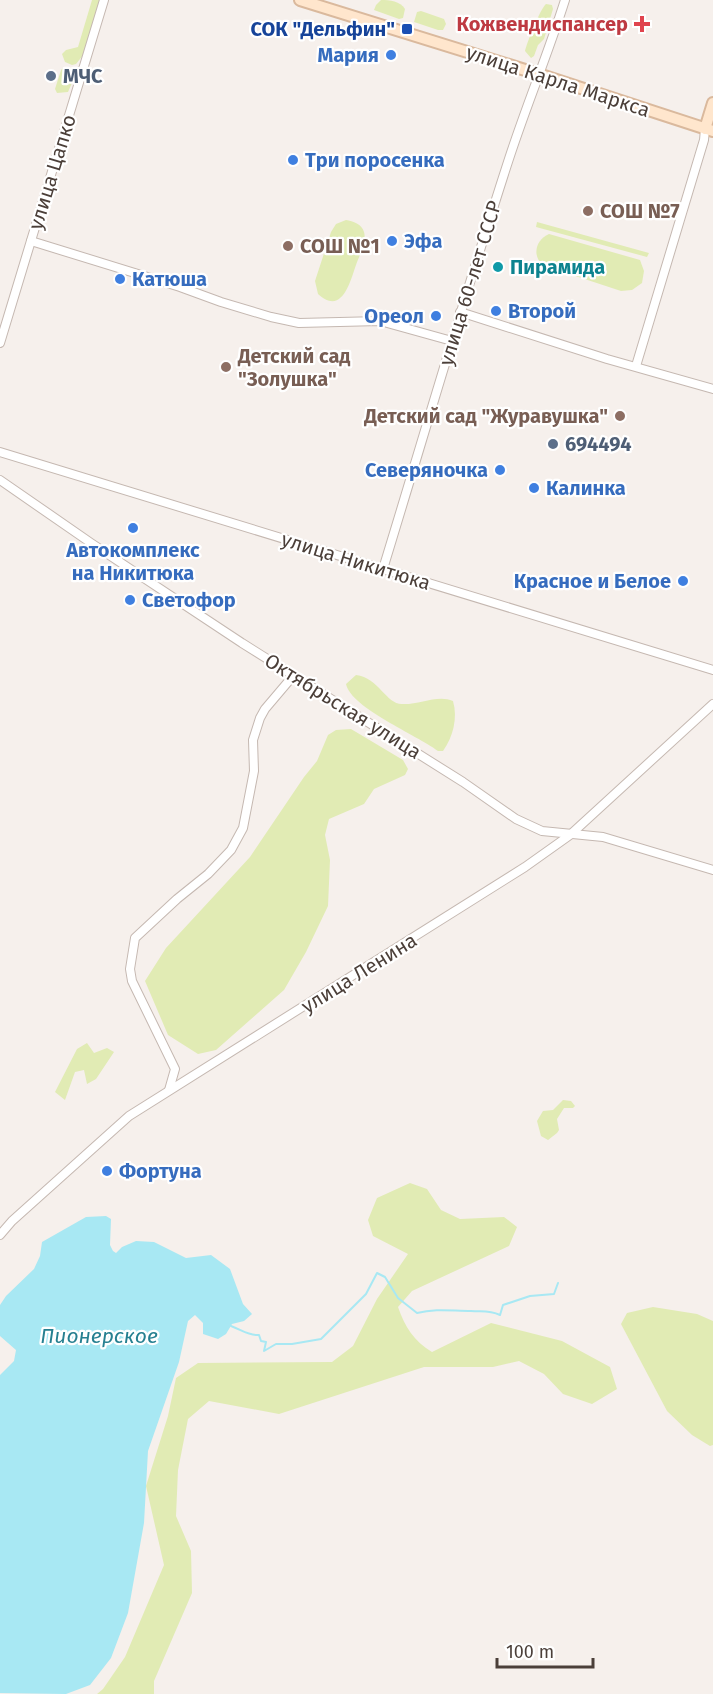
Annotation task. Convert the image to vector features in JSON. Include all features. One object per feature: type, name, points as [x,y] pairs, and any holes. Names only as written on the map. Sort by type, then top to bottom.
[{"type":"street","name":"улица Цапко","points":[[0,343],[104,0]]},
{"type":"street","name":"улица Карла Маркса","points":[[300,0],[709,130]]},
{"type":"street","name":"улица 60-лет СССР","points":[[383,569],[460,312],[525,107],[552,42],[565,0]]},
{"type":"street","points":[[636,366],[704,140],[709,130],[713,103]]},
{"type":"street","points":[[31,241],[271,317],[299,323],[371,320],[452,341]]},
{"type":"street","points":[[460,312],[608,359],[713,389]]},
{"type":"street","name":"улица Никитюка","points":[[0,452],[713,670]]},
{"type":"street","name":"Октябрьская улица","points":[[0,480],[293,676],[463,782],[516,819],[542,831],[603,837],[713,870]]},
{"type":"street","points":[[190,1077],[182,1075],[175,1069],[132,981],[130,969],[135,938],[208,874],[231,850],[243,828],[254,771],[253,740],[260,718],[293,676]]},
{"type":"street","name":"улица Ленина","points":[[0,1235],[12,1221],[129,1116],[516,873],[570,835],[713,704]]},
{"type":"street","points":[[168,1091],[175,1069]]},
{"type":"green space","points":[[92,0],[100,0],[84,54],[76,64],[72,65],[65,62],[62,54],[66,50],[78,47]]},
{"type":"green space","points":[[381,0],[400,4],[405,9],[403,18],[399,19],[374,10]]},
{"type":"green space","points":[[546,4],[552,5],[553,9],[544,39],[531,58],[525,51],[537,19]]},
{"type":"green space","points":[[421,11],[444,19],[446,24],[443,30],[414,22],[417,12]]},
{"type":"green space","points":[[64,67],[73,70],[75,76],[68,92],[57,93],[55,89]]},
{"type":"green space","points":[[346,220],[361,227],[365,236],[364,244],[344,294],[333,301],[326,300],[318,294],[315,281],[331,232],[336,224]]},
{"type":"green space","points":[[537,222],[649,253],[647,257],[536,227]]},
{"type":"green space","points":[[549,234],[640,260],[644,271],[642,283],[632,290],[621,291],[542,265],[536,252],[538,244]]},
{"type":"green space","points":[[356,675],[371,681],[396,703],[408,704],[435,699],[453,701],[454,727],[443,751],[438,751],[372,712],[360,702],[346,684]]},
{"type":"green space","points":[[351,729],[403,760],[408,769],[405,775],[374,789],[364,804],[329,819],[325,835],[330,860],[328,906],[306,952],[284,990],[216,1050],[198,1054],[168,1035],[145,981],[166,948],[250,857],[317,761],[328,735],[336,730]]},
{"type":"green space","points":[[87,1043],[94,1053],[107,1048],[114,1052],[96,1079],[87,1084],[84,1070],[75,1072],[65,1100],[55,1092],[77,1049]]},
{"type":"green space","points":[[563,1100],[571,1101],[575,1106],[564,1108],[557,1119],[559,1130],[548,1140],[541,1136],[537,1121],[543,1111],[553,1110]]},
{"type":"green space","points":[[410,1183],[427,1189],[441,1210],[460,1219],[504,1217],[517,1227],[509,1246],[412,1291],[398,1307],[407,1327],[420,1343],[432,1352],[491,1323],[562,1341],[610,1367],[617,1389],[592,1404],[563,1394],[544,1374],[519,1361],[493,1367],[424,1367],[279,1414],[209,1401],[188,1419],[178,1470],[176,1516],[191,1551],[192,1593],[154,1681],[154,1694],[97,1694],[125,1657],[164,1565],[146,1486],[168,1416],[176,1378],[198,1363],[332,1362],[353,1346],[377,1299],[408,1254],[373,1236],[368,1220],[377,1198]]},
{"type":"green space","points":[[653,1307],[697,1314],[713,1321],[713,1445],[710,1446],[692,1435],[667,1411],[621,1324],[627,1313]]},
{"type":"water","name":"Пионерское","points":[[106,1216],[111,1219],[110,1245],[116,1253],[122,1247],[136,1241],[154,1242],[186,1258],[211,1255],[230,1269],[243,1304],[252,1314],[244,1321],[232,1324],[226,1334],[218,1339],[203,1334],[203,1323],[195,1315],[188,1321],[179,1362],[148,1451],[144,1523],[128,1613],[111,1658],[90,1685],[66,1694],[0,1693],[0,1375],[14,1361],[16,1350],[0,1336],[0,1305],[6,1296],[34,1269],[40,1256],[42,1242],[86,1217]]},
{"type":"waterway","points":[[231,1326],[249,1334],[259,1335],[261,1341],[266,1342],[264,1351],[276,1344],[321,1339],[366,1294],[377,1273],[385,1277],[398,1298],[417,1313],[444,1310],[492,1312],[500,1315],[503,1305],[530,1296],[554,1294],[558,1283]]},
{"type":"place","name":"Кожвендиспансер","points":[[642,24]]},
{"type":"place","name":"СОК \"Дельфин\"","points":[[407,29]]},
{"type":"place","name":"Мария","points":[[391,55]]},
{"type":"place","name":"МЧС","points":[[51,76]]},
{"type":"place","name":"Три поросенка","points":[[293,160]]},
{"type":"place","name":"СОШ №7","points":[[588,211]]},
{"type":"place","name":"Эфа","points":[[392,241]]},
{"type":"place","name":"СОШ №1","points":[[288,246]]},
{"type":"place","name":"Пирамида","points":[[498,267]]},
{"type":"place","name":"Катюша","points":[[120,279]]},
{"type":"place","name":"Второй","points":[[496,311]]},
{"type":"place","name":"Ореол","points":[[436,316]]},
{"type":"place","name":"Детский сад \"Золушка\"","points":[[226,367]]},
{"type":"place","name":"Детский сад \"Журавушка\"","points":[[620,416]]},
{"type":"place","name":"694494","points":[[553,444]]},
{"type":"place","name":"Северяночка","points":[[500,470]]},
{"type":"place","name":"Калинка","points":[[534,488]]},
{"type":"place","name":"Автокомплекс на Никитюка","points":[[133,528]]},
{"type":"place","name":"Красное и Белое","points":[[683,581]]},
{"type":"place","name":"Светофор","points":[[130,600]]},
{"type":"place","name":"Фортуна","points":[[107,1171]]}]
